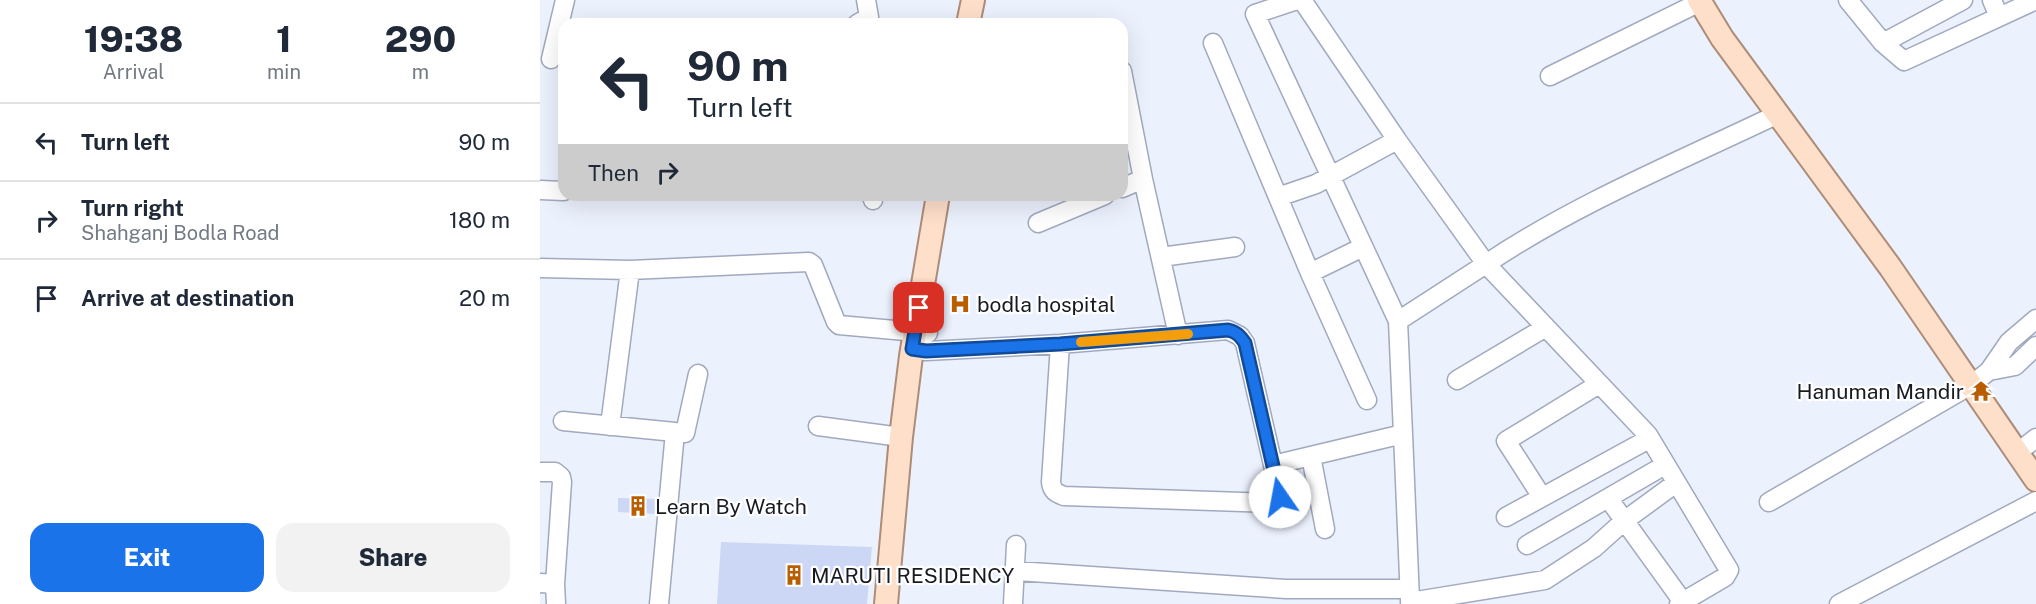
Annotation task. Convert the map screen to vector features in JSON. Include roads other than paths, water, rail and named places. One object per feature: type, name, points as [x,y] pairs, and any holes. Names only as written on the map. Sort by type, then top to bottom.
[{"type":"main road","points":[[969,18],[973,0]]},
{"type":"main road","points":[[984,18],[988,0]]},
{"type":"main road","points":[[1700,1],[1722,38],[1890,267],[1980,378],[2018,452],[2036,480]]},
{"type":"main road","points":[[886,604],[937,201]]},
{"type":"main road","points":[[899,604],[904,468],[901,437],[948,201]]},
{"type":"street","points":[[561,18],[565,0]]},
{"type":"street","points":[[866,0],[866,18]]},
{"type":"street","points":[[1848,0],[1883,43],[1904,61],[2036,0]]},
{"type":"street","points":[[1883,43],[1963,0]]},
{"type":"street","points":[[1992,0],[1999,17]]},
{"type":"street","points":[[1410,599],[1398,321],[1255,14],[1294,1],[1304,2],[1397,140],[1486,264],[1648,435],[1729,570],[1725,577],[1681,603],[1608,498]]},
{"type":"street","points":[[1550,76],[1700,1]]},
{"type":"street","points":[[552,59],[558,32]]},
{"type":"street","points":[[1213,43],[1310,273],[1367,400]]},
{"type":"street","points":[[1128,102],[1178,335]]},
{"type":"street","points":[[1398,321],[1523,239],[1576,211],[1778,114]]},
{"type":"street","points":[[1278,197],[1302,190],[1397,140]]},
{"type":"street","points":[[1128,185],[1143,179]]},
{"type":"street","points":[[540,190],[558,191]]},
{"type":"street","points":[[1038,223],[1091,201]]},
{"type":"street","points":[[1161,257],[1235,247]]},
{"type":"street","points":[[1310,273],[1363,247]]},
{"type":"street","points":[[540,268],[630,270],[809,262],[813,265],[837,324],[920,341],[1060,344],[1228,330],[1240,336],[1245,343],[1280,494],[1277,501],[1273,503],[1064,496],[1055,493],[1051,488],[1051,482],[1060,344]]},
{"type":"street","points":[[610,426],[630,270]]},
{"type":"street","points":[[1980,378],[2008,342],[2036,319]]},
{"type":"street","points":[[1457,380],[1546,327]]},
{"type":"street","points":[[1769,502],[1980,378],[2015,366],[2036,346]]},
{"type":"street","points":[[563,421],[685,433],[698,374]]},
{"type":"street","points":[[1542,497],[1506,441],[1599,384]]},
{"type":"street","points":[[818,426],[901,437]]},
{"type":"street","points":[[659,604],[675,432]]},
{"type":"street","points":[[1273,465],[1402,434]]},
{"type":"street","points":[[1506,517],[1647,440],[1648,435]]},
{"type":"street","points":[[2018,452],[2036,438]]},
{"type":"street","points":[[1311,456],[1325,529]]},
{"type":"street","points":[[1527,545],[1665,465]]},
{"type":"street","points":[[540,472],[555,472],[561,477],[562,482],[547,584],[556,604]]},
{"type":"street","points":[[1016,571],[1410,599],[1545,580],[1594,548],[1624,521],[1676,483]]},
{"type":"street","points":[[1840,604],[2036,501]]},
{"type":"street","points":[[1013,604],[1016,545]]},
{"type":"place","name":"bodla hospital","points":[[960,304]]},
{"type":"place","name":"Hanuman Mandir","points":[[1981,391]]},
{"type":"place","name":"Learn By Watch","points":[[638,506]]},
{"type":"place","name":"MARUTI RESIDENCY","points":[[794,575]]}]
